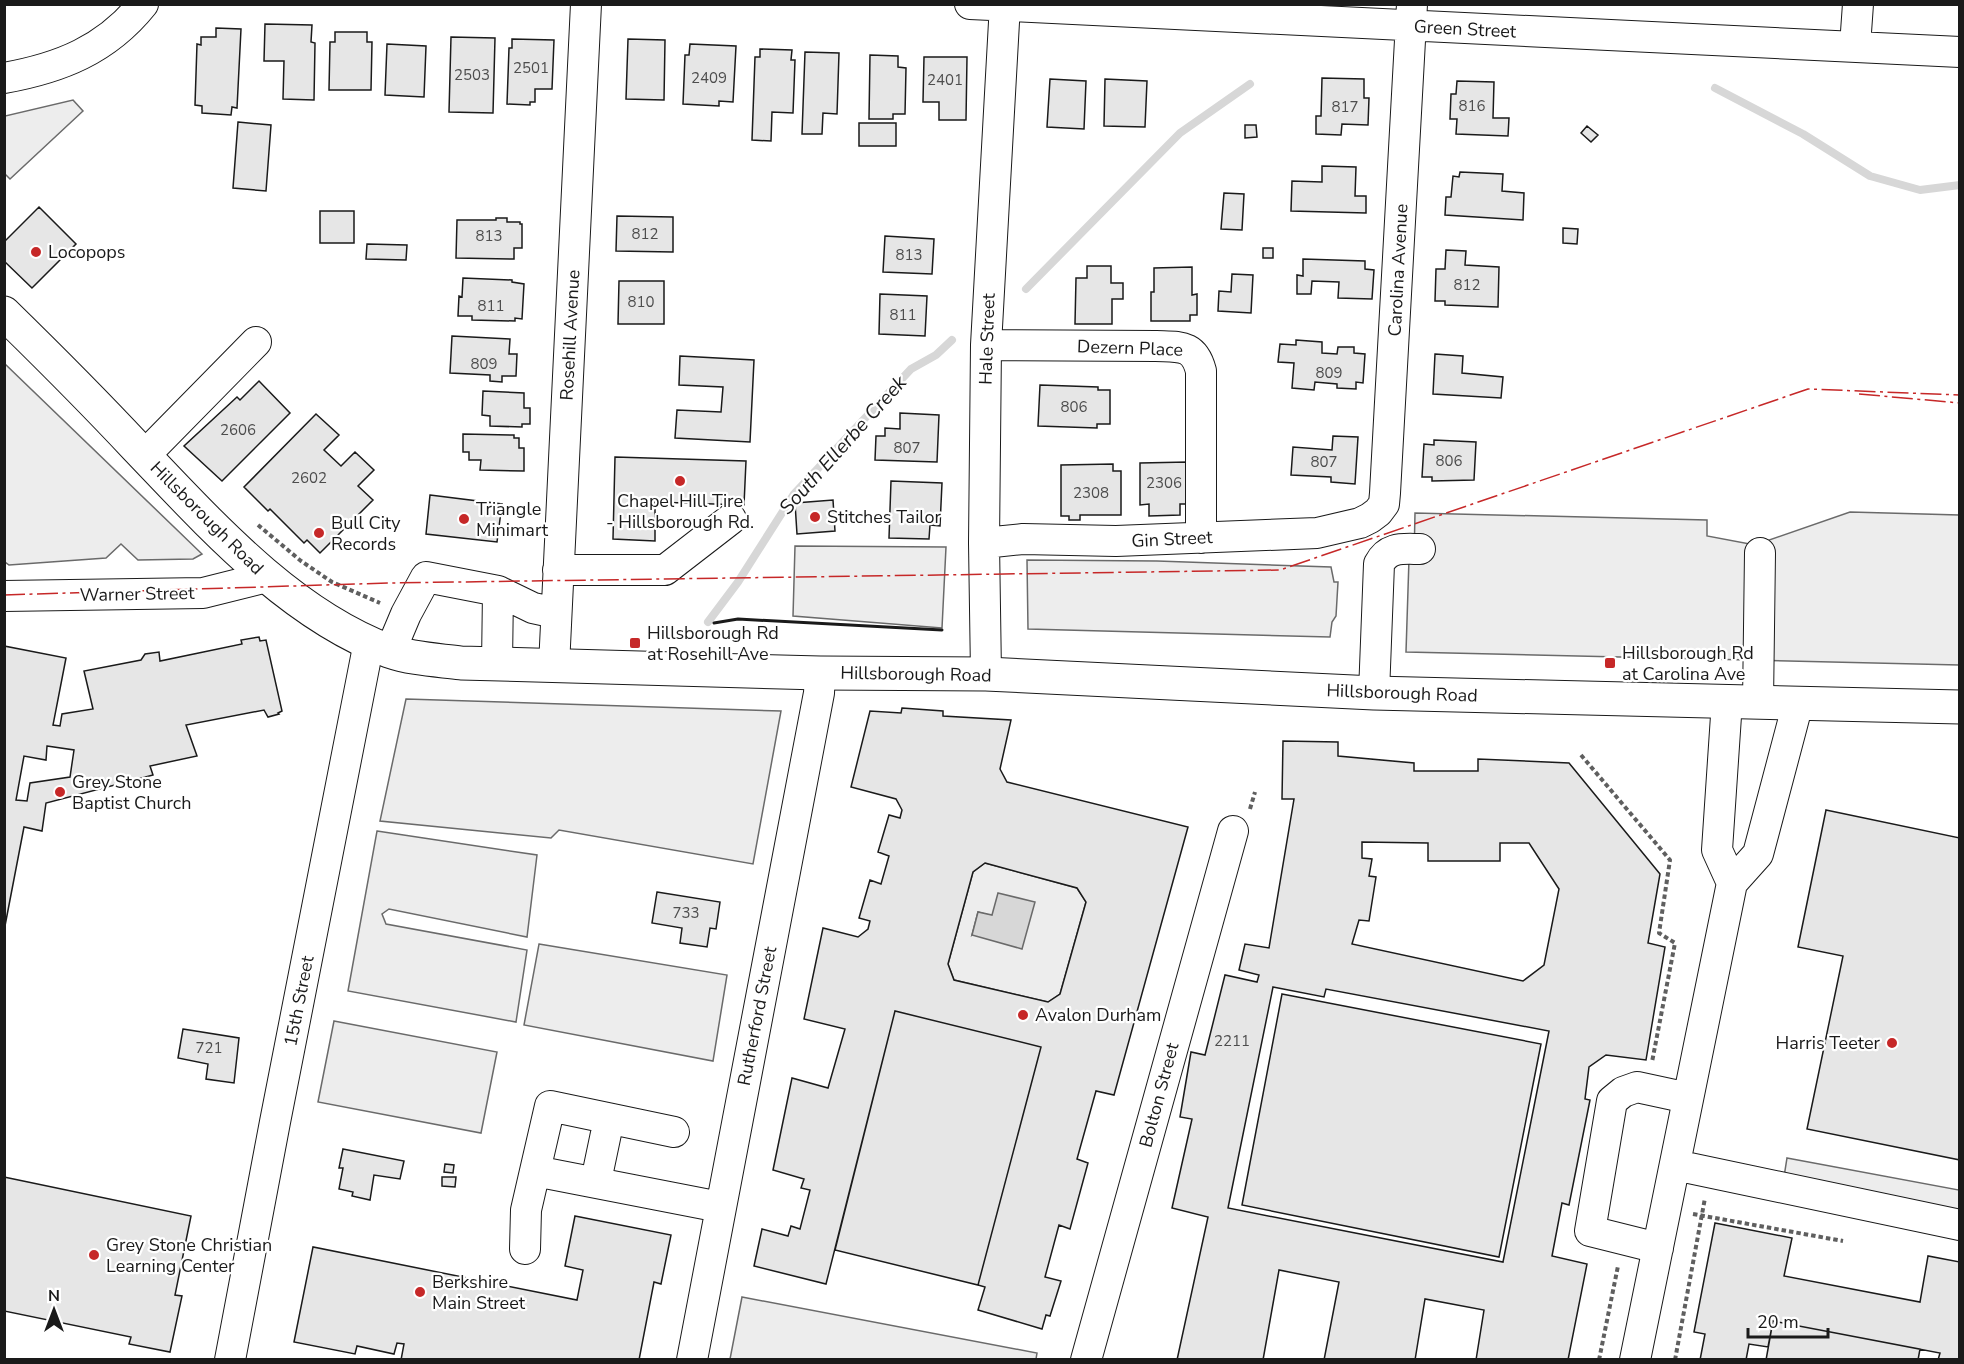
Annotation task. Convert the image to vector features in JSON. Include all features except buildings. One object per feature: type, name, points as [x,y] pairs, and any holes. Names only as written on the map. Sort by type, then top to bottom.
[{"type":"main road","name":"Hillsborough Road","points":[[4,313],[218,533],[267,577],[327,620],[380,647],[413,657],[461,663],[554,666],[820,673],[986,674],[1374,693],[1959,707]]},
{"type":"street","points":[[4,78],[47,70],[72,60],[121,28],[143,4]]},
{"type":"street","name":"Rosehill Avenue","points":[[554,666],[586,4]]},
{"type":"street","name":"Green Street","points":[[970,4],[1412,15],[1959,52]]},
{"type":"street","points":[[1855,46],[1858,4]]},
{"type":"street","name":"Hale Street","points":[[986,674],[984,543],[986,345],[1004,5]]},
{"type":"street","name":"Carolina Avenue","points":[[1360,523],[1378,513],[1384,504],[1412,15]]},
{"type":"street","points":[[144,456],[256,342]]},
{"type":"street","name":"Dezern Place","points":[[986,345],[1156,346],[1181,347],[1192,351],[1199,360],[1202,371],[1201,538]]},
{"type":"street","points":[[558,570],[665,570],[730,519]]},
{"type":"street","name":"Gin Street","points":[[984,543],[1023,539],[1116,541],[1317,533],[1360,523]]},
{"type":"street","points":[[1374,693],[1379,564],[1388,552],[1398,549],[1420,549]]},
{"type":"street","points":[[1732,883],[1718,850],[1742,702],[1760,553]]},
{"type":"street","name":"Warner Street","points":[[4,596],[203,593],[267,577]]},
{"type":"street","name":"15th Street","points":[[237,1358],[275,1122],[380,647],[405,614],[426,577],[498,591]]},
{"type":"street","points":[[497,664],[498,591],[533,608],[556,613]]},
{"type":"street","name":"Rutherford Street","points":[[692,1359],[818,701],[820,673]]},
{"type":"street","points":[[1635,1359],[1658,1248],[1685,1166],[1688,1098],[1732,883],[1758,854],[1798,703]]},
{"type":"street","name":"Bolton Street","points":[[1086,1359],[1233,831]]},
{"type":"street","points":[[1658,1248],[1590,1231],[1612,1101],[1623,1092],[1637,1087],[1688,1098]]},
{"type":"street","points":[[525,1249],[526,1210],[550,1106],[674,1132]]},
{"type":"street","points":[[596,1181],[609,1119]]},
{"type":"street","points":[[1685,1166],[1959,1225]]},
{"type":"street","points":[[535,1171],[596,1181],[720,1207]]},
{"type":"path","points":[[257,524],[301,561],[332,582],[405,614]]},
{"type":"path","points":[[1581,754],[1670,860],[1659,933],[1675,943],[1652,1064],[1642,1066]]},
{"type":"path","points":[[1675,1359],[1705,1196],[1689,1193],[1685,1166]]},
{"type":"path","points":[[1686,1212],[1843,1241]]},
{"type":"path","points":[[1599,1359],[1619,1259]]},
{"type":"shaded area","points":[[73,100],[83,111],[10,179],[5,174],[5,116]]},
{"type":"shaded area","points":[[4,364],[202,554],[193,559],[138,560],[121,544],[106,558],[9,565],[5,562]]},
{"type":"shaded area","points":[[1850,512],[1959,515],[1959,665],[1406,652],[1409,559],[1414,559],[1415,513],[1707,520],[1707,536],[1755,545]]},
{"type":"shaded area","points":[[795,546],[946,547],[942,628],[793,616]]},
{"type":"shaded area","points":[[1027,560],[1157,561],[1331,567],[1334,582],[1338,582],[1336,616],[1332,622],[1330,637],[1028,629]]},
{"type":"shaded area","points":[[406,699],[781,711],[753,864],[559,830],[551,838],[380,821]]},
{"type":"shaded area","points":[[377,831],[537,855],[527,937],[389,909],[382,914],[386,924],[527,950],[516,1022],[348,991]]},
{"type":"shaded area","points":[[985,863],[1077,888],[1086,902],[1060,994],[1048,1002],[954,980],[948,964],[973,872]],"holes":[[[978,912],[992,916],[972,935]]]},
{"type":"shaded area","points":[[998,893],[1035,902],[1022,949],[972,935],[978,912],[992,915]]},
{"type":"shaded area","points":[[539,944],[727,975],[713,1061],[524,1025]]},
{"type":"shaded area","points":[[334,1021],[497,1052],[481,1133],[318,1102]]},
{"type":"shaded area","points":[[1787,1158],[1959,1190],[1959,1211],[1784,1177]]},
{"type":"shaded area","points":[[742,1297],[1037,1353],[1036,1359],[730,1359]]},
{"type":"waterway","name":"South Ellerbe Creek","points":[[1026,289],[1180,133],[1250,84]]},
{"type":"waterway","name":"South Ellerbe Creek","points":[[1715,88],[1803,134],[1870,176],[1920,190],[1960,185]]},
{"type":"waterway","name":"South Ellerbe Creek","points":[[708,622],[738,582],[794,494],[911,369],[936,355],[952,340]]},
{"type":"wall","points":[[714,623],[738,619],[942,630]]},
{"type":"power","points":[[4,595],[389,583],[1280,570],[1808,389],[1960,395]]},
{"type":"power","points":[[1859,394],[1960,403]]},
{"type":"place","name":"Locopops","points":[[36,252]]},
{"type":"place","name":"Chapel Hill Tire - Hillsborough Rd.","points":[[680,481]]},
{"type":"place","name":"Stitches Tailor","points":[[815,517]]},
{"type":"place","name":"Triangle Minimart","points":[[464,519]]},
{"type":"place","name":"Bull City Records","points":[[319,533]]},
{"type":"place","name":"Hillsborough Rd at Rosehill Ave","points":[[635,643]]},
{"type":"place","name":"Hillsborough Rd at Carolina Ave","points":[[1610,663]]},
{"type":"place","name":"Grey Stone Baptist Church","points":[[60,792]]},
{"type":"place","name":"Avalon Durham","points":[[1023,1015]]},
{"type":"place","name":"Harris Teeter","points":[[1892,1043]]},
{"type":"place","name":"Grey Stone Christian Learning Center","points":[[94,1255]]},
{"type":"place","name":"Berkshire Main Street","points":[[420,1292]]}]
